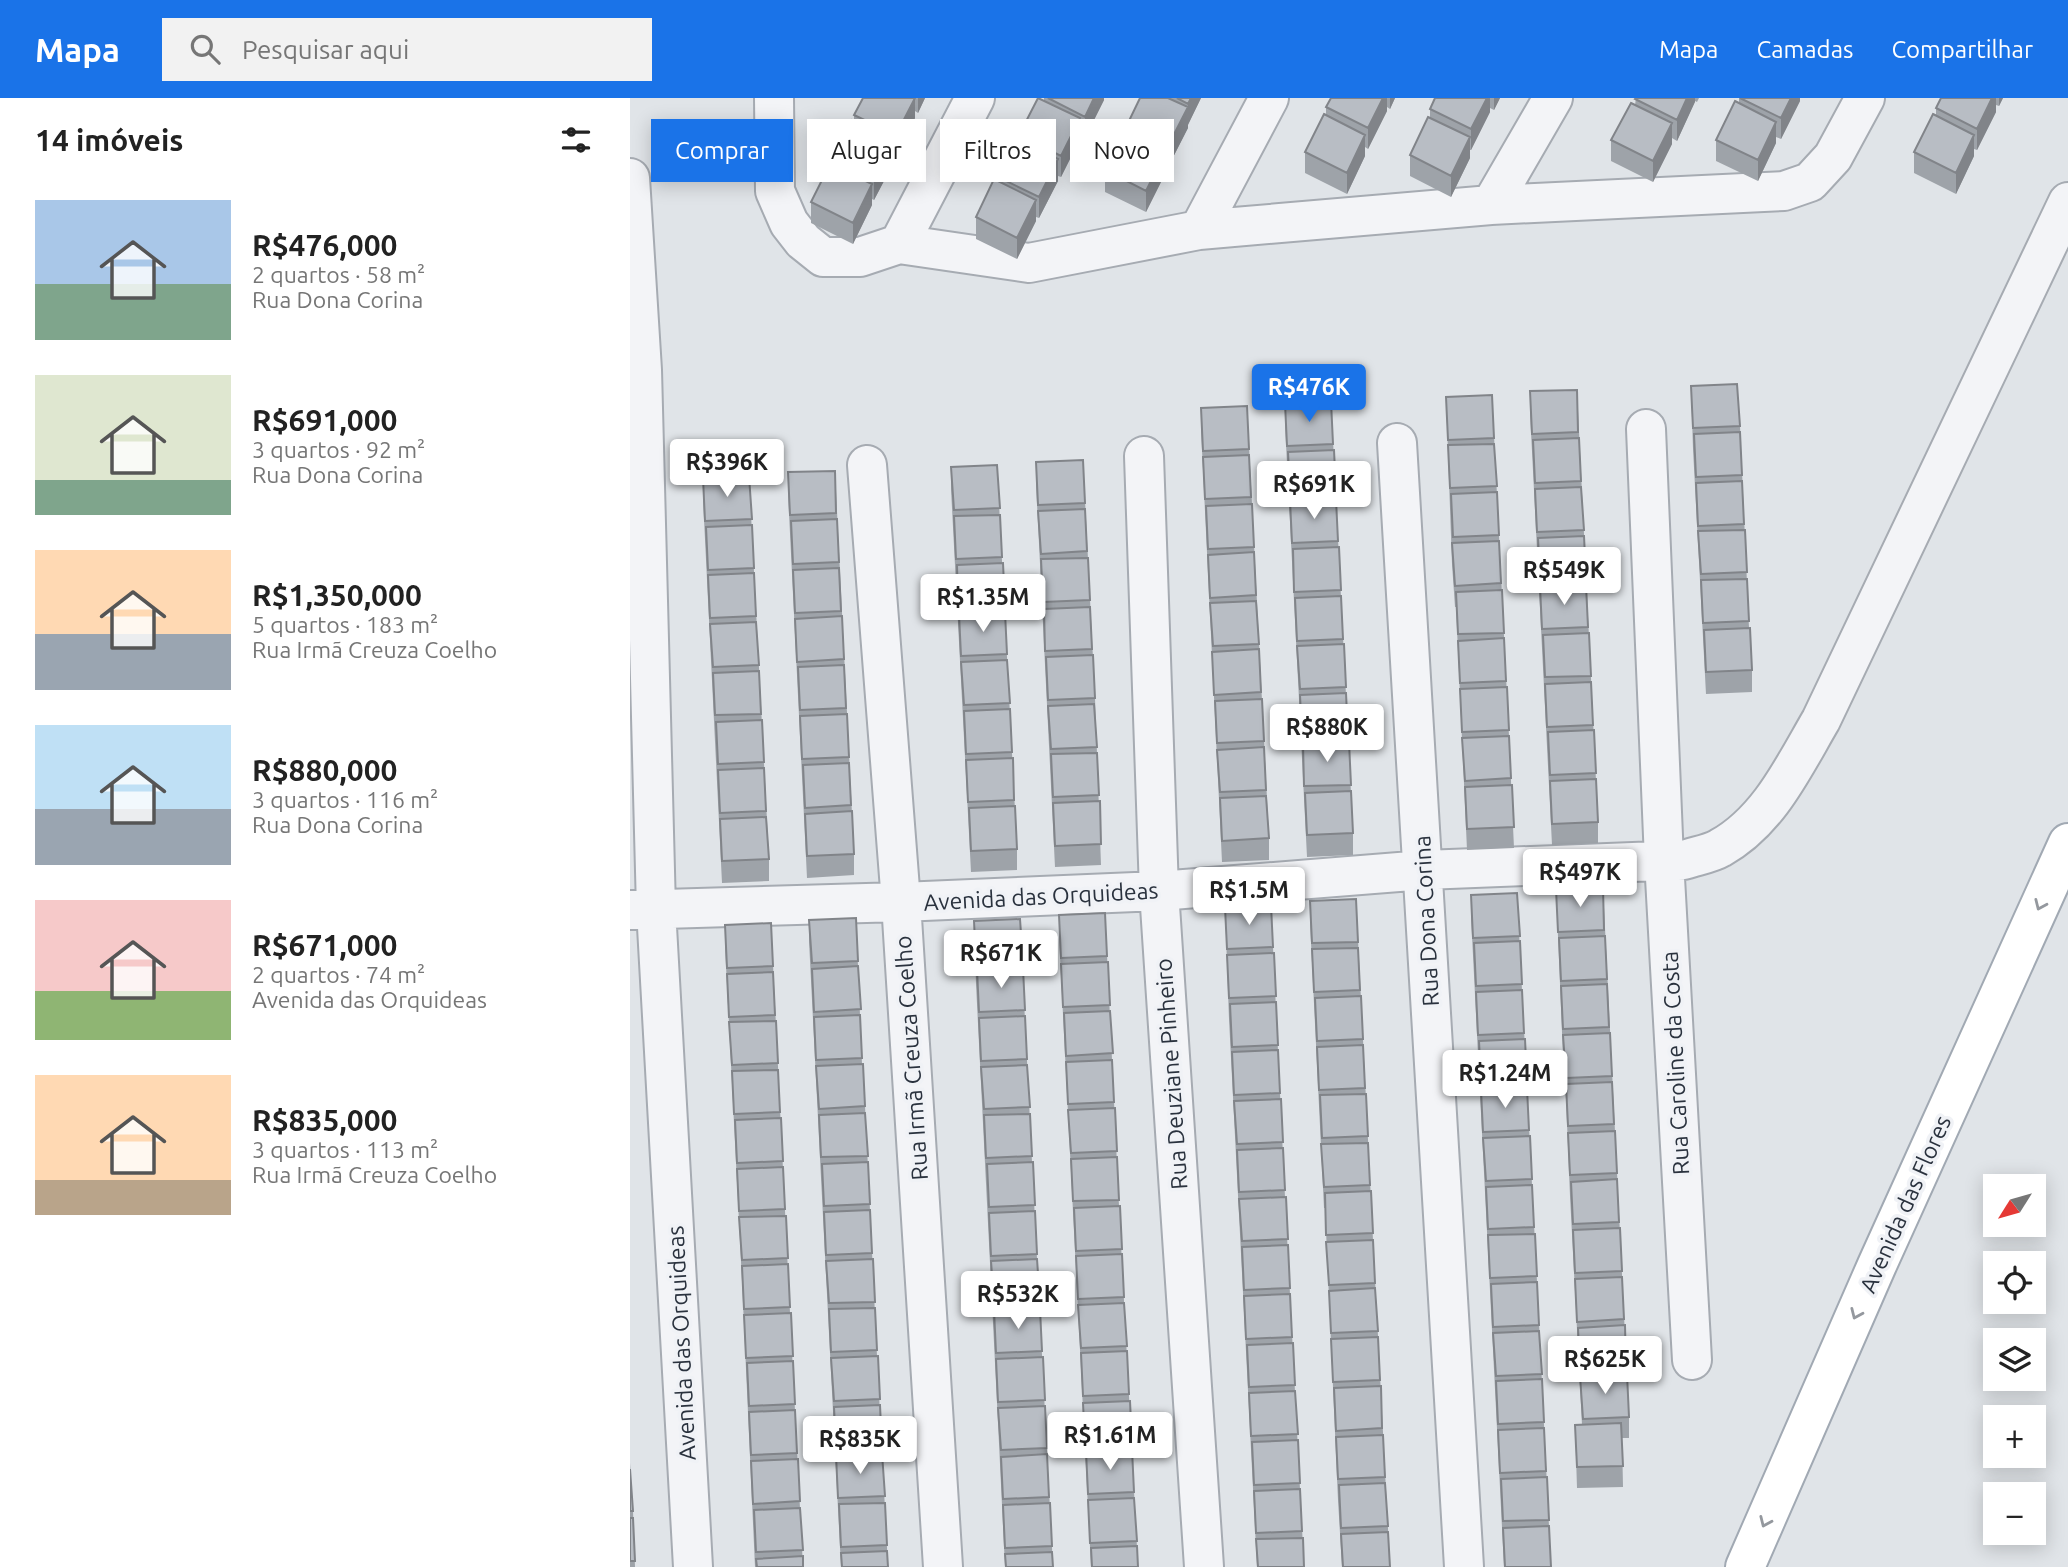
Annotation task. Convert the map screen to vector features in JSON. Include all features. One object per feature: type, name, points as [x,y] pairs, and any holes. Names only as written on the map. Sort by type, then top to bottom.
[{"type":"main road","name":"Avenida das Flores","points":[[1745,1567],[1877,1265],[2068,843]]},
{"type":"street","points":[[774,98],[775,191],[789,223],[803,241],[823,257],[860,257],[899,244],[1029,263],[1199,230],[1491,205],[1784,191],[1810,182],[1833,157],[1865,98]]},
{"type":"street","points":[[899,244],[975,98]]},
{"type":"street","points":[[1199,230],[1269,98]]},
{"type":"street","points":[[1491,205],[1553,98]]},
{"type":"street","name":"Avenida das Orquideas","points":[[630,178],[642,370],[643,910],[694,1567]]},
{"type":"street","name":"Avenida das Orquideas","points":[[643,910],[1159,891],[1424,870],[1684,860],[1719,849],[1752,825],[1781,787],[1821,720],[2068,202]]},
{"type":"street","name":"Rua Caroline da Costa","points":[[1646,429],[1664,860],[1692,1360]]},
{"type":"street","name":"Rua Dona Corina","points":[[1397,443],[1464,1567]]},
{"type":"street","name":"Rua Deuziane Pinheiro","points":[[1144,456],[1159,891],[1204,1567]]},
{"type":"street","name":"Rua Irmã Creuza Coelho","points":[[867,465],[901,902],[943,1567]]},
{"type":"building","points":[[863,98],[915,98],[904,119],[862,119],[854,115]]},
{"type":"building","points":[[1038,98],[1080,118],[1070,119],[1070,138],[1061,156],[1056,154],[1056,119],[1027,119]]},
{"type":"building","points":[[1048,98],[1094,98],[1085,117]]},
{"type":"building","points":[[1140,98],[1168,98],[1188,107],[1174,134],[1174,119],[1130,119]]},
{"type":"building","points":[[1177,98],[1191,98],[1188,104]]},
{"type":"building","points":[[1331,98],[1383,98],[1368,128],[1326,107]]},
{"type":"building","points":[[1435,98],[1487,98],[1471,129],[1430,109]]},
{"type":"building","points":[[1636,98],[1687,98],[1677,120]]},
{"type":"building","points":[[1740,98],[1791,98],[1781,118]]},
{"type":"building","points":[[1941,98],[1992,98],[1977,129],[1936,108]]},
{"type":"building","points":[[1735,101],[1776,122],[1758,160],[1716,140]]},
{"type":"building","points":[[1631,103],[1672,123],[1653,161],[1611,140]]},
{"type":"building","points":[[1324,114],[1365,135],[1347,173],[1305,152]]},
{"type":"building","points":[[1933,114],[1974,135],[1956,173],[1914,152]]},
{"type":"building","points":[[1428,117],[1470,137],[1451,176],[1410,155]]},
{"type":"building","points":[[821,182],[872,184],[853,223],[811,202]]},
{"type":"building","points":[[993,182],[1000,182],[1036,200],[1017,238],[976,217]]},
{"type":"building","points":[[1008,182],[1046,182],[1039,197]]},
{"type":"building","points":[[1128,182],[1150,182],[1146,191]]},
{"type":"building","points":[[1737,384],[1740,426],[1693,428],[1691,386]]},
{"type":"building","points":[[1577,390],[1578,432],[1532,434],[1530,391]]},
{"type":"building","points":[[1492,395],[1494,438],[1448,440],[1446,397]]},
{"type":"building","points":[[1331,401],[1333,444],[1287,446],[1285,403]]},
{"type":"building","points":[[1247,406],[1249,449],[1203,451],[1201,408]]},
{"type":"building","points":[[1740,432],[1742,475],[1696,477],[1694,434]]},
{"type":"building","points":[[1579,438],[1581,481],[1535,483],[1533,440]]},
{"type":"building","points":[[1494,444],[1497,486],[1450,488],[1448,445]]},
{"type":"building","points":[[1334,450],[1336,492],[1290,494],[1288,452]]},
{"type":"building","points":[[1249,455],[1251,497],[1205,499],[1203,457]]},
{"type":"building","points":[[1083,460],[1085,503],[1038,505],[1036,462]]},
{"type":"building","points":[[997,465],[1000,508],[954,510],[951,467]]},
{"type":"building","points":[[835,471],[836,513],[790,515],[788,472]]},
{"type":"building","points":[[749,476],[752,519],[705,521],[703,478]]},
{"type":"building","points":[[1742,481],[1744,524],[1698,526],[1696,483]]},
{"type":"building","points":[[1581,487],[1584,530],[1537,532],[1535,489]]},
{"type":"building","points":[[1497,492],[1499,535],[1453,537],[1451,494]]},
{"type":"building","points":[[1336,499],[1338,541],[1292,543],[1290,500]]},
{"type":"building","points":[[1252,504],[1254,547],[1208,549],[1206,506]]},
{"type":"building","points":[[1085,509],[1087,551],[1041,554],[1038,511]]},
{"type":"building","points":[[1000,515],[1002,557],[956,559],[954,516]]},
{"type":"building","points":[[837,519],[839,562],[793,564],[791,521]]},
{"type":"building","points":[[752,525],[754,568],[708,570],[706,527]]},
{"type":"building","points":[[1745,530],[1747,572],[1701,574],[1698,531]]},
{"type":"building","points":[[1584,536],[1586,578],[1540,580],[1538,538]]},
{"type":"building","points":[[1499,541],[1501,583],[1455,586],[1452,543]]},
{"type":"building","points":[[1339,547],[1341,590],[1294,592],[1293,549]]},
{"type":"building","points":[[1254,552],[1256,595],[1210,598],[1208,555]]},
{"type":"building","points":[[1088,558],[1090,600],[1043,602],[1041,559]]},
{"type":"building","points":[[1003,563],[1005,606],[958,607],[957,565]]},
{"type":"building","points":[[839,568],[841,611],[795,613],[793,570]]},
{"type":"building","points":[[754,573],[756,616],[710,618],[708,575]]},
{"type":"building","points":[[1747,579],[1749,621],[1703,623],[1701,580]]},
{"type":"building","points":[[1586,585],[1588,627],[1542,629],[1540,586]]},
{"type":"building","points":[[1502,590],[1504,633],[1458,634],[1456,592]]},
{"type":"building","points":[[1341,596],[1343,639],[1297,641],[1295,598]]},
{"type":"building","points":[[1256,601],[1259,644],[1213,646],[1210,603]]},
{"type":"building","points":[[1090,607],[1092,649],[1045,651],[1044,609]]},
{"type":"building","points":[[1005,612],[1007,654],[961,656],[959,614]]},
{"type":"building","points":[[842,616],[844,659],[797,662],[795,619]]},
{"type":"building","points":[[756,622],[759,665],[713,667],[710,624]]},
{"type":"building","points":[[1750,628],[1752,670],[1706,672],[1704,630]]},
{"type":"building","points":[[1589,633],[1591,676],[1545,677],[1543,635]]},
{"type":"building","points":[[1504,638],[1506,681],[1460,683],[1458,641]]},
{"type":"building","points":[[1344,644],[1346,687],[1300,689],[1297,646]]},
{"type":"building","points":[[1259,649],[1261,692],[1214,695],[1212,652]]},
{"type":"building","points":[[1093,655],[1095,698],[1048,700],[1046,657]]},
{"type":"building","points":[[1007,660],[1010,703],[964,705],[961,662]]},
{"type":"building","points":[[844,665],[846,708],[800,710],[798,667]]},
{"type":"building","points":[[759,671],[761,714],[715,715],[713,673]]},
{"type":"building","points":[[1591,682],[1593,725],[1547,727],[1545,684]]},
{"type":"building","points":[[1507,687],[1509,730],[1462,732],[1460,689]]},
{"type":"building","points":[[1346,693],[1348,736],[1302,738],[1300,695]]},
{"type":"building","points":[[1262,699],[1264,741],[1217,743],[1215,701]]},
{"type":"building","points":[[1094,704],[1097,747],[1051,749],[1048,706]]},
{"type":"building","points":[[1010,709],[1012,752],[966,754],[964,711]]},
{"type":"building","points":[[847,714],[849,757],[802,759],[800,716]]},
{"type":"building","points":[[762,720],[764,762],[718,764],[716,722]]},
{"type":"building","points":[[1594,730],[1596,773],[1550,775],[1548,732]]},
{"type":"building","points":[[1509,736],[1511,778],[1465,781],[1462,738]]},
{"type":"building","points":[[1349,742],[1351,785],[1304,786],[1303,744]]},
{"type":"building","points":[[1264,747],[1266,790],[1220,792],[1217,750]]},
{"type":"building","points":[[1097,753],[1099,795],[1053,797],[1051,754]]},
{"type":"building","points":[[1013,758],[1014,800],[968,802],[966,760]]},
{"type":"building","points":[[849,763],[851,805],[805,808],[803,765]]},
{"type":"building","points":[[764,768],[766,811],[720,813],[718,770]]},
{"type":"building","points":[[1596,779],[1598,822],[1552,824],[1550,781]]},
{"type":"building","points":[[1512,785],[1514,827],[1467,829],[1465,787]]},
{"type":"building","points":[[1351,791],[1353,833],[1307,835],[1305,793]]},
{"type":"building","points":[[1266,796],[1269,838],[1222,841],[1220,798]]},
{"type":"building","points":[[1100,801],[1101,844],[1055,846],[1053,803]]},
{"type":"building","points":[[1015,806],[1017,849],[971,851],[969,808]]},
{"type":"building","points":[[852,811],[854,854],[807,856],[805,814]]},
{"type":"building","points":[[766,817],[769,859],[722,861],[720,819]]},
{"type":"building","points":[[1603,887],[1604,930],[1558,932],[1556,889]]},
{"type":"building","points":[[1517,893],[1520,936],[1473,938],[1471,895]]},
{"type":"building","points":[[1356,899],[1358,942],[1312,943],[1310,901]]},
{"type":"building","points":[[1271,905],[1273,947],[1227,949],[1225,907]]},
{"type":"building","points":[[1105,913],[1107,956],[1061,958],[1059,915]]},
{"type":"building","points":[[856,918],[858,961],[812,963],[809,920]]},
{"type":"building","points":[[1020,919],[1023,962],[976,963],[974,921]]},
{"type":"building","points":[[771,923],[773,966],[727,968],[725,925]]},
{"type":"building","points":[[1605,936],[1607,979],[1561,981],[1559,938]]},
{"type":"building","points":[[1520,941],[1522,984],[1476,986],[1474,943]]},
{"type":"building","points":[[1358,948],[1360,990],[1314,992],[1312,949]]},
{"type":"building","points":[[1274,953],[1276,996],[1229,998],[1227,955]]},
{"type":"building","points":[[1108,962],[1110,1005],[1063,1007],[1061,964]]},
{"type":"building","points":[[858,966],[861,1009],[814,1012],[812,969]]},
{"type":"building","points":[[1023,968],[1025,1010],[979,1012],[977,969]]},
{"type":"building","points":[[773,972],[775,1015],[729,1017],[727,974]]},
{"type":"building","points":[[1607,984],[1609,1027],[1563,1029],[1561,986]]},
{"type":"building","points":[[1522,990],[1524,1033],[1478,1035],[1476,992]]},
{"type":"building","points":[[1361,996],[1363,1039],[1317,1041],[1315,998]]},
{"type":"building","points":[[1276,1002],[1278,1045],[1232,1047],[1230,1004]]},
{"type":"building","points":[[1110,1011],[1113,1053],[1066,1056],[1064,1013]]},
{"type":"building","points":[[860,1015],[862,1058],[816,1060],[814,1017]]},
{"type":"building","points":[[1025,1016],[1027,1059],[981,1061],[979,1018]]},
{"type":"building","points":[[776,1021],[778,1063],[732,1065],[729,1022]]},
{"type":"building","points":[[1610,1033],[1612,1076],[1566,1078],[1563,1035]]},
{"type":"building","points":[[1525,1039],[1527,1082],[1481,1083],[1479,1041]]},
{"type":"building","points":[[1363,1045],[1365,1088],[1319,1090],[1317,1047]]},
{"type":"building","points":[[1278,1050],[1280,1093],[1234,1095],[1232,1052]]},
{"type":"building","points":[[1112,1060],[1114,1102],[1068,1104],[1066,1062]]},
{"type":"building","points":[[863,1064],[865,1106],[819,1109],[816,1066]]},
{"type":"building","points":[[1027,1065],[1030,1107],[984,1109],[981,1067]]},
{"type":"building","points":[[778,1070],[780,1112],[734,1114],[732,1071]]},
{"type":"building","points":[[1612,1082],[1614,1124],[1568,1126],[1566,1084]]},
{"type":"building","points":[[1527,1088],[1529,1130],[1483,1132],[1481,1090]]},
{"type":"building","points":[[1366,1094],[1368,1136],[1322,1138],[1320,1095]]},
{"type":"building","points":[[1281,1099],[1283,1142],[1237,1144],[1234,1101]]},
{"type":"building","points":[[1115,1108],[1117,1151],[1071,1153],[1068,1110]]},
{"type":"building","points":[[865,1113],[868,1156],[821,1157],[819,1115]]},
{"type":"building","points":[[1030,1114],[1032,1156],[986,1158],[984,1115]]},
{"type":"building","points":[[781,1118],[783,1161],[737,1163],[735,1120]]},
{"type":"building","points":[[1615,1131],[1617,1173],[1570,1175],[1568,1133]]},
{"type":"building","points":[[1530,1136],[1532,1179],[1486,1181],[1483,1138]]},
{"type":"building","points":[[1368,1143],[1370,1185],[1324,1187],[1321,1144]]},
{"type":"building","points":[[1283,1148],[1285,1190],[1239,1192],[1237,1150]]},
{"type":"building","points":[[1117,1157],[1119,1200],[1073,1201],[1071,1159]]},
{"type":"building","points":[[868,1162],[870,1204],[824,1206],[822,1164]]},
{"type":"building","points":[[1033,1162],[1035,1205],[989,1207],[987,1164]]},
{"type":"building","points":[[783,1167],[785,1209],[739,1211],[737,1169]]},
{"type":"building","points":[[1617,1179],[1619,1222],[1573,1224],[1571,1182]]},
{"type":"building","points":[[1532,1185],[1534,1227],[1488,1229],[1486,1187]]},
{"type":"building","points":[[1371,1191],[1373,1233],[1326,1235],[1325,1193]]},
{"type":"building","points":[[1286,1197],[1288,1239],[1242,1241],[1239,1199]]},
{"type":"building","points":[[1120,1206],[1122,1249],[1076,1251],[1074,1208]]},
{"type":"building","points":[[870,1210],[872,1253],[826,1255],[824,1212]]},
{"type":"building","points":[[1035,1211],[1037,1254],[991,1256],[989,1213]]},
{"type":"building","points":[[786,1216],[788,1258],[742,1260],[739,1217]]},
{"type":"building","points":[[1620,1228],[1622,1271],[1575,1273],[1573,1230]]},
{"type":"building","points":[[1535,1234],[1537,1276],[1490,1278],[1488,1235]]},
{"type":"building","points":[[1373,1240],[1375,1283],[1329,1285],[1326,1242]]},
{"type":"building","points":[[1288,1245],[1290,1288],[1244,1290],[1242,1247]]},
{"type":"building","points":[[1122,1254],[1124,1297],[1078,1299],[1076,1256]]},
{"type":"building","points":[[873,1259],[875,1302],[829,1303],[826,1261]]},
{"type":"building","points":[[1037,1259],[1040,1302],[994,1304],[991,1261]]},
{"type":"building","points":[[788,1264],[790,1307],[744,1309],[742,1266]]},
{"type":"building","points":[[1622,1277],[1624,1319],[1577,1322],[1575,1279]]},
{"type":"building","points":[[1537,1282],[1539,1325],[1493,1327],[1491,1284]]},
{"type":"building","points":[[1375,1288],[1378,1331],[1331,1333],[1329,1291]]},
{"type":"building","points":[[1290,1294],[1292,1337],[1246,1339],[1244,1296]]},
{"type":"building","points":[[1124,1303],[1127,1346],[1081,1348],[1078,1305]]},
{"type":"building","points":[[875,1308],[877,1350],[831,1352],[829,1309]]},
{"type":"building","points":[[1040,1309],[1042,1351],[996,1353],[994,1310]]},
{"type":"building","points":[[791,1313],[793,1356],[746,1358],[744,1315]]},
{"type":"building","points":[[1625,1325],[1626,1368],[1580,1370],[1578,1328]]},
{"type":"building","points":[[1539,1331],[1542,1374],[1496,1376],[1493,1333]]},
{"type":"building","points":[[1378,1337],[1380,1380],[1333,1382],[1331,1339]]},
{"type":"building","points":[[1293,1343],[1295,1385],[1249,1387],[1247,1345]]},
{"type":"building","points":[[1127,1351],[1129,1394],[1083,1396],[1081,1353]]},
{"type":"building","points":[[878,1356],[880,1399],[834,1401],[831,1358]]},
{"type":"building","points":[[1043,1357],[1045,1400],[998,1402],[996,1359]]},
{"type":"building","points":[[793,1361],[795,1404],[749,1406],[747,1363]]},
{"type":"building","points":[[1627,1374],[1629,1417],[1583,1419],[1580,1376]]},
{"type":"building","points":[[1542,1379],[1544,1422],[1498,1424],[1496,1381]]},
{"type":"building","points":[[1381,1386],[1382,1428],[1336,1431],[1334,1388]]},
{"type":"building","points":[[1295,1391],[1298,1434],[1251,1436],[1249,1393]]},
{"type":"building","points":[[1130,1401],[1132,1443],[1085,1445],[1083,1403]]},
{"type":"building","points":[[880,1405],[882,1448],[836,1450],[834,1407]]},
{"type":"building","points":[[1045,1406],[1047,1448],[1001,1450],[998,1408]]},
{"type":"building","points":[[795,1410],[797,1453],[751,1455],[749,1412]]},
{"type":"building","points":[[1621,1423],[1623,1466],[1577,1467],[1575,1425]]},
{"type":"building","points":[[1544,1428],[1546,1471],[1500,1473],[1498,1430]]},
{"type":"building","points":[[1383,1435],[1385,1477],[1338,1479],[1336,1437]]},
{"type":"building","points":[[1298,1440],[1300,1483],[1254,1485],[1252,1442]]},
{"type":"building","points":[[1132,1449],[1134,1492],[1088,1494],[1086,1451]]},
{"type":"building","points":[[882,1453],[885,1496],[838,1498],[836,1455]]},
{"type":"building","points":[[1047,1454],[1049,1497],[1003,1499],[1001,1457]]},
{"type":"building","points":[[798,1459],[800,1501],[753,1504],[751,1461]]},
{"type":"building","points":[[630,1469],[633,1511],[630,1511]]},
{"type":"building","points":[[1547,1477],[1549,1520],[1503,1521],[1501,1479]]},
{"type":"building","points":[[1385,1483],[1388,1526],[1341,1528],[1339,1485]]},
{"type":"building","points":[[1300,1489],[1302,1531],[1256,1533],[1254,1491]]},
{"type":"building","points":[[1134,1498],[1137,1541],[1090,1543],[1088,1500]]},
{"type":"building","points":[[885,1503],[887,1545],[841,1547],[839,1504]]},
{"type":"building","points":[[1050,1503],[1052,1546],[1005,1548],[1003,1505]]},
{"type":"building","points":[[800,1508],[803,1550],[756,1552],[754,1510]]},
{"type":"building","points":[[630,1518],[633,1518],[635,1561],[630,1561]]},
{"type":"building","points":[[1549,1526],[1551,1567],[1505,1567],[1503,1528]]},
{"type":"building","points":[[1388,1532],[1390,1567],[1343,1567],[1341,1534]]},
{"type":"building","points":[[1303,1538],[1304,1567],[1258,1567],[1256,1539]]},
{"type":"building","points":[[1137,1546],[1138,1567],[1092,1567],[1091,1548]]},
{"type":"building","points":[[887,1551],[888,1567],[842,1567],[841,1553]]},
{"type":"building","points":[[1052,1552],[1053,1567],[1006,1567],[1005,1554]]},
{"type":"building","points":[[803,1556],[803,1567],[757,1567],[756,1559]]}]
